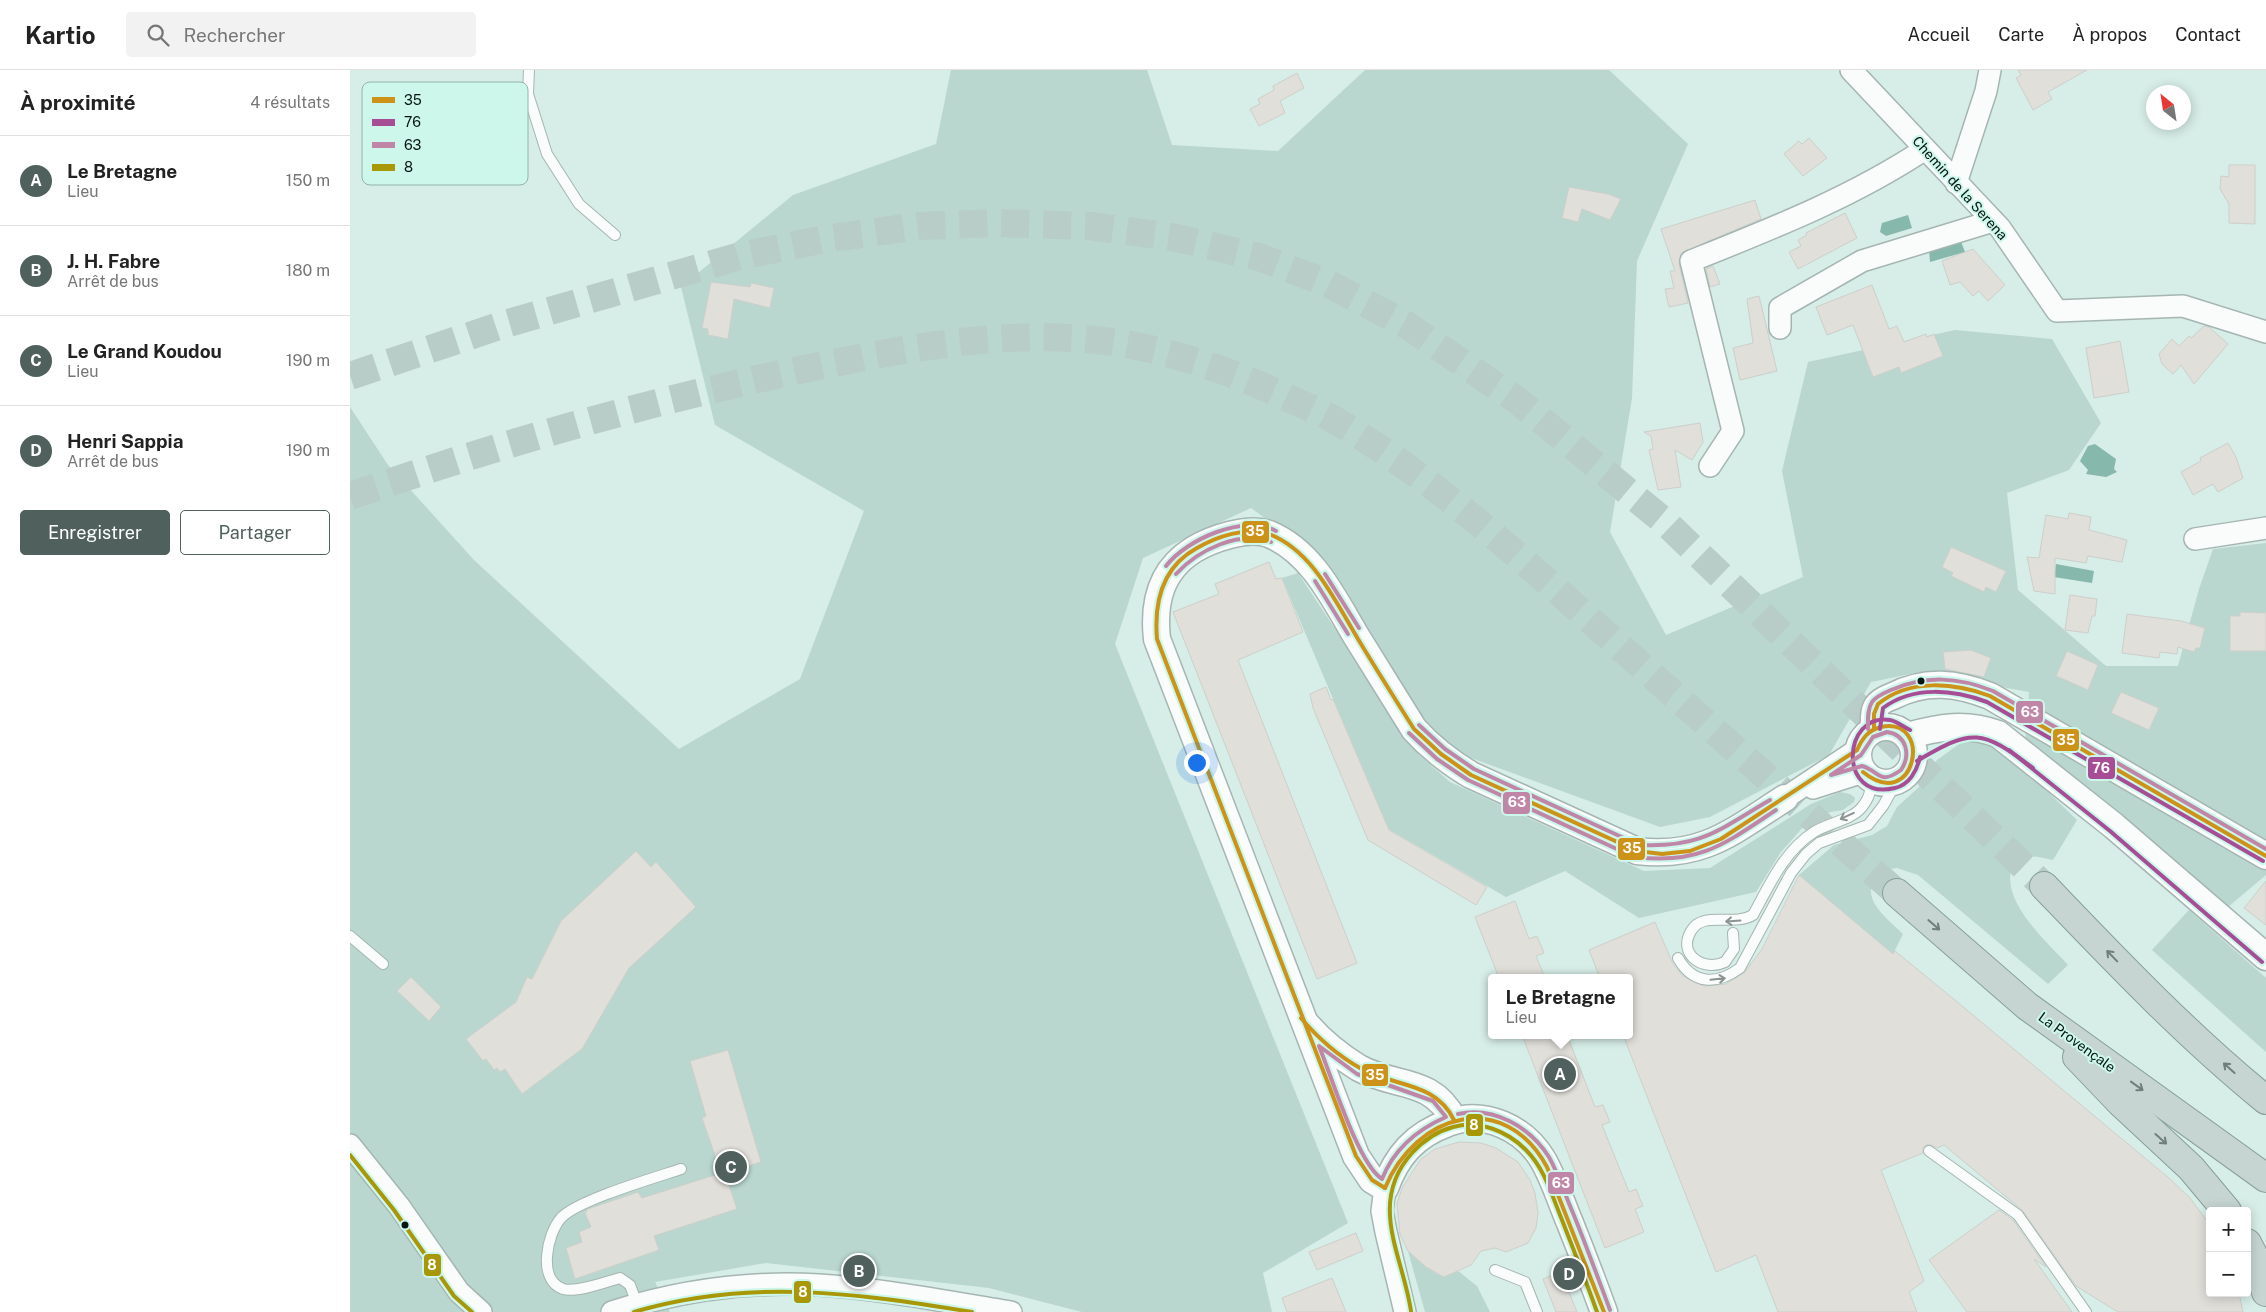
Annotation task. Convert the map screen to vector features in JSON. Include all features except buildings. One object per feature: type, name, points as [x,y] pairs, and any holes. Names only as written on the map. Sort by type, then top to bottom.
[{"type":"highway","points":[[2044,886],[2188,1031],[2266,1100]]},
{"type":"highway","name":"La Provençale","points":[[1897,893],[2027,1006],[2266,1178]]},
{"type":"highway","points":[[2027,1006],[2120,1102],[2191,1168],[2224,1207]]},
{"type":"highway","points":[[2251,1252],[2265,1288]]},
{"type":"street","name":"Chemin de la Serena","points":[[1850,70],[1993,221],[2057,311],[2183,306],[2266,332]]},
{"type":"street","points":[[1956,183],[1986,91],[1990,70]]},
{"type":"street","points":[[1710,466],[1733,431],[1692,261],[1777,227],[1890,173],[1925,149]]},
{"type":"street","points":[[1780,328],[1780,308],[1862,261],[1993,221]]},
{"type":"street","points":[[2195,538],[2266,528]]},
{"type":"street","points":[[1385,1188],[1372,1180],[1356,1156],[1302,1020],[1157,639],[1155,618],[1157,597],[1170,572],[1183,556],[1205,542],[1227,535],[1267,533],[1287,543],[1318,574],[1414,729],[1430,746],[1451,764],[1471,775],[1637,851],[1662,854],[1690,851],[1721,839],[1785,798],[1863,767]]},
{"type":"street","points":[[1874,729],[1874,715],[1877,706],[1897,694],[1916,686],[1952,684],[1972,689],[1990,696],[2158,791],[2266,856]]},
{"type":"street","points":[[1892,727],[1911,746],[1909,771],[1897,780],[1883,783],[1863,767],[1860,741],[1874,729],[1892,727]]},
{"type":"street","points":[[1911,746],[1944,738],[1966,730],[1983,728],[1998,734],[2114,826],[2266,957]]},
{"type":"street","points":[[1302,1020],[1316,1036],[1360,1068],[1436,1096],[1448,1108],[1454,1120]]},
{"type":"street","points":[[1405,1312],[1382,1211],[1385,1188],[1392,1168],[1402,1153],[1432,1129],[1454,1120],[1474,1118],[1495,1121],[1516,1131],[1542,1159],[1604,1312]]},
{"type":"street","points":[[350,1145],[399,1206],[459,1292],[481,1312]]},
{"type":"street","points":[[612,1312],[680,1293],[718,1288],[817,1285],[855,1288],[1011,1312]]},
{"type":"lane","points":[[529,70],[528,94],[547,154],[579,204],[615,235]]},
{"type":"lane","points":[[1733,933],[1734,949],[1725,962],[1710,966],[1695,960],[1690,953],[1688,939],[1690,932],[1701,922],[1708,920],[1722,922],[1746,920],[1753,916],[1781,864],[1800,843],[1828,824],[1861,809],[1871,790],[1863,767]]},
{"type":"lane","points":[[1678,958],[1689,972],[1699,978],[1712,980],[1727,978],[1740,968],[1791,873],[1806,854],[1819,843],[1868,824],[1883,806],[1897,780]]},
{"type":"lane","points":[[350,936],[383,964]]},
{"type":"lane","points":[[1929,1151],[2018,1215],[2086,1312]]},
{"type":"lane","points":[[637,1304],[630,1285],[620,1278],[573,1290],[564,1289],[556,1285],[549,1276],[547,1254],[551,1238],[561,1219],[577,1207],[681,1168]]},
{"type":"lane","points":[[1495,1270],[1525,1282],[1537,1312]]},
{"type":"shaded area","points":[[951,70],[1147,70],[1172,145],[1278,151],[1365,70],[1609,70],[1688,144],[1637,261],[1632,398],[1610,532],[1666,635],[1803,577],[1782,471],[1808,362],[1955,330],[2052,339],[2101,423],[2069,470],[2007,493],[2018,590],[2106,666],[2178,666],[2199,589],[2213,549],[2266,543],[2266,875],[2228,907],[2025,746],[2029,692],[1920,672],[1871,682],[1829,755],[1710,817],[1660,827],[1441,747],[1314,554],[1251,508],[1143,558],[1115,644],[1348,1223],[1263,1273],[1272,1312],[1082,1312],[989,1288],[766,1263],[655,1282],[670,1312],[350,1312],[350,407],[388,465],[474,560],[679,749],[800,679],[864,511],[715,425],[681,287],[793,195],[936,144]]},
{"type":"shaded area","points":[[1908,215],[1912,228],[1886,236],[1880,232],[1882,223]]},
{"type":"shaded area","points":[[1960,239],[1965,252],[1930,262],[1929,250]]},
{"type":"shaded area","points":[[2095,444],[2116,459],[2114,469],[2117,472],[2106,477],[2086,474],[2088,470],[2080,461],[2088,446]]},
{"type":"shaded area","points":[[2056,564],[2094,571],[2092,583],[2054,577]]},
{"type":"shaded area","points":[[1298,573],[1419,755],[1450,782],[1644,871],[1710,868],[1811,804],[1840,792],[1850,794],[1855,798],[1854,802],[1843,810],[1830,812],[1804,826],[1781,852],[1756,892],[1639,918],[1565,871],[1506,897],[1388,829],[1282,578]]},
{"type":"shaded area","points":[[1966,739],[1998,744],[2077,820],[2053,860],[2035,856],[2024,857],[2015,862],[2012,868],[2010,881],[2019,907],[2038,933],[2068,965],[2048,984],[1918,875],[1897,868],[1883,870],[1873,882],[1871,889],[1875,904],[1886,918],[1903,934],[1893,954],[1799,875],[1834,845],[1872,835],[1887,826],[1897,807],[1918,788],[1937,760]]},
{"type":"shaded area","points":[[2189,910],[2266,978],[2266,1052],[2152,950]]},
{"type":"shaded area","points":[[1408,1251],[1437,1274],[1444,1276],[1458,1271],[1477,1286],[1490,1312],[1425,1312]]},
{"type":"tunnel","points":[[350,376],[505,324],[740,256],[825,239],[919,226],[997,223],[1090,226],[1172,237],[1259,257],[1329,284],[1405,324],[1518,401],[1665,522],[2044,886]]},
{"type":"tunnel","points":[[350,496],[577,424],[693,394],[891,352],[974,341],[1058,337],[1100,340],[1160,351],[1235,375],[1320,413],[1338,422],[1415,473],[1523,560],[1897,893]]},
{"type":"transit line","name":"63","points":[[1166,566],[1175,556],[1188,547],[1217,532],[1233,527],[1248,526],[1263,527],[1276,531]]},
{"type":"transit line","name":"35","points":[[1385,1188],[1372,1180],[1356,1156],[1157,639],[1157,612],[1163,587],[1168,576],[1185,556],[1213,540],[1242,532],[1251,531],[1269,534],[1285,542],[1298,552],[1321,579],[1414,729],[1441,754],[1471,775],[1637,851],[1662,854],[1690,851],[1721,839],[1857,750]]},
{"type":"transit line","name":"63","points":[[1176,574],[1196,557],[1220,544],[1246,539],[1259,539],[1271,542]]},
{"type":"transit line","name":"63","points":[[1325,574],[1359,628]]},
{"type":"transit line","name":"63","points":[[1315,581],[1348,634]]},
{"type":"transit line","name":"63","points":[[1868,729],[1870,705],[1872,702],[1878,696],[1904,685],[1929,680],[1942,680],[1980,686],[1993,691],[2266,849]]},
{"type":"transit line","name":"35","points":[[1874,729],[1874,714],[1878,704],[1904,690],[1933,685],[1948,686],[1990,696],[2266,856]]},
{"type":"transit line","name":"76","points":[[1880,729],[1883,708],[1908,696],[1934,692],[1948,693],[1987,702],[2263,861]]},
{"type":"transit line","name":"76","points":[[1910,730],[1890,720],[1874,721],[1862,729],[1855,742],[1853,756],[1855,771],[1863,782],[1876,789],[1895,788],[1904,784],[1912,777],[1920,757]]},
{"type":"transit line","name":"63","points":[[1419,725],[1445,749],[1474,769],[1639,845],[1679,843],[1709,835],[1770,800]]},
{"type":"transit line","name":"35","points":[[1857,750],[1861,742],[1872,730],[1881,727],[1898,728],[1908,735],[1913,748],[1912,762],[1906,774],[1896,782],[1881,782],[1863,772]]},
{"type":"transit line","name":"63","points":[[1887,732],[1899,737],[1905,746],[1906,758],[1901,770],[1894,775],[1884,777],[1862,766],[1831,775],[1861,755],[1873,737],[1887,732]]},
{"type":"transit line","name":"63","points":[[1409,733],[1437,759],[1468,780],[1634,857]]},
{"type":"transit line","name":"76","points":[[1917,761],[1951,743],[1965,738],[1976,738],[1988,740],[2001,746],[2033,768]]},
{"type":"transit line","name":"76","points":[[2009,750],[2110,831],[2262,962]]},
{"type":"transit line","name":"63","points":[[1636,857],[1678,858],[1711,849],[1776,810]]},
{"type":"transit line","name":"35","points":[[1301,1018],[1343,1057],[1373,1074],[1425,1091],[1446,1107],[1454,1120]]},
{"type":"transit line","name":"63","points":[[1319,1046],[1357,1074],[1433,1101],[1446,1117],[1425,1128],[1407,1142],[1393,1158],[1382,1179],[1373,1170],[1355,1138],[1319,1046]]},
{"type":"transit line","name":"63","points":[[1458,1114],[1471,1112],[1498,1116],[1521,1128],[1541,1146],[1549,1157],[1559,1178],[1610,1310]]},
{"type":"transit line","name":"35","points":[[1385,1188],[1399,1162],[1417,1142],[1439,1128],[1462,1120],[1485,1119],[1508,1126],[1529,1142],[1547,1167],[1604,1312]]},
{"type":"transit line","name":"8","points":[[1411,1311],[1392,1230],[1390,1210],[1392,1191],[1399,1172],[1412,1153],[1421,1144],[1447,1129],[1463,1125],[1473,1125],[1493,1129],[1510,1137],[1533,1157],[1551,1192],[1597,1312]]},
{"type":"transit line","name":"8","points":[[350,1155],[394,1210],[454,1296],[472,1312]]},
{"type":"transit line","name":"8","points":[[634,1312],[677,1301],[761,1292],[845,1295],[887,1299],[972,1312]]},
{"type":"place","name":"Le Bretagne","points":[[1560,1074]]},
{"type":"place","name":"Le Grand Koudou","points":[[731,1167]]},
{"type":"place","name":"J. H. Fabre","points":[[859,1271]]},
{"type":"place","name":"Henri Sappia","points":[[1569,1274]]}]
